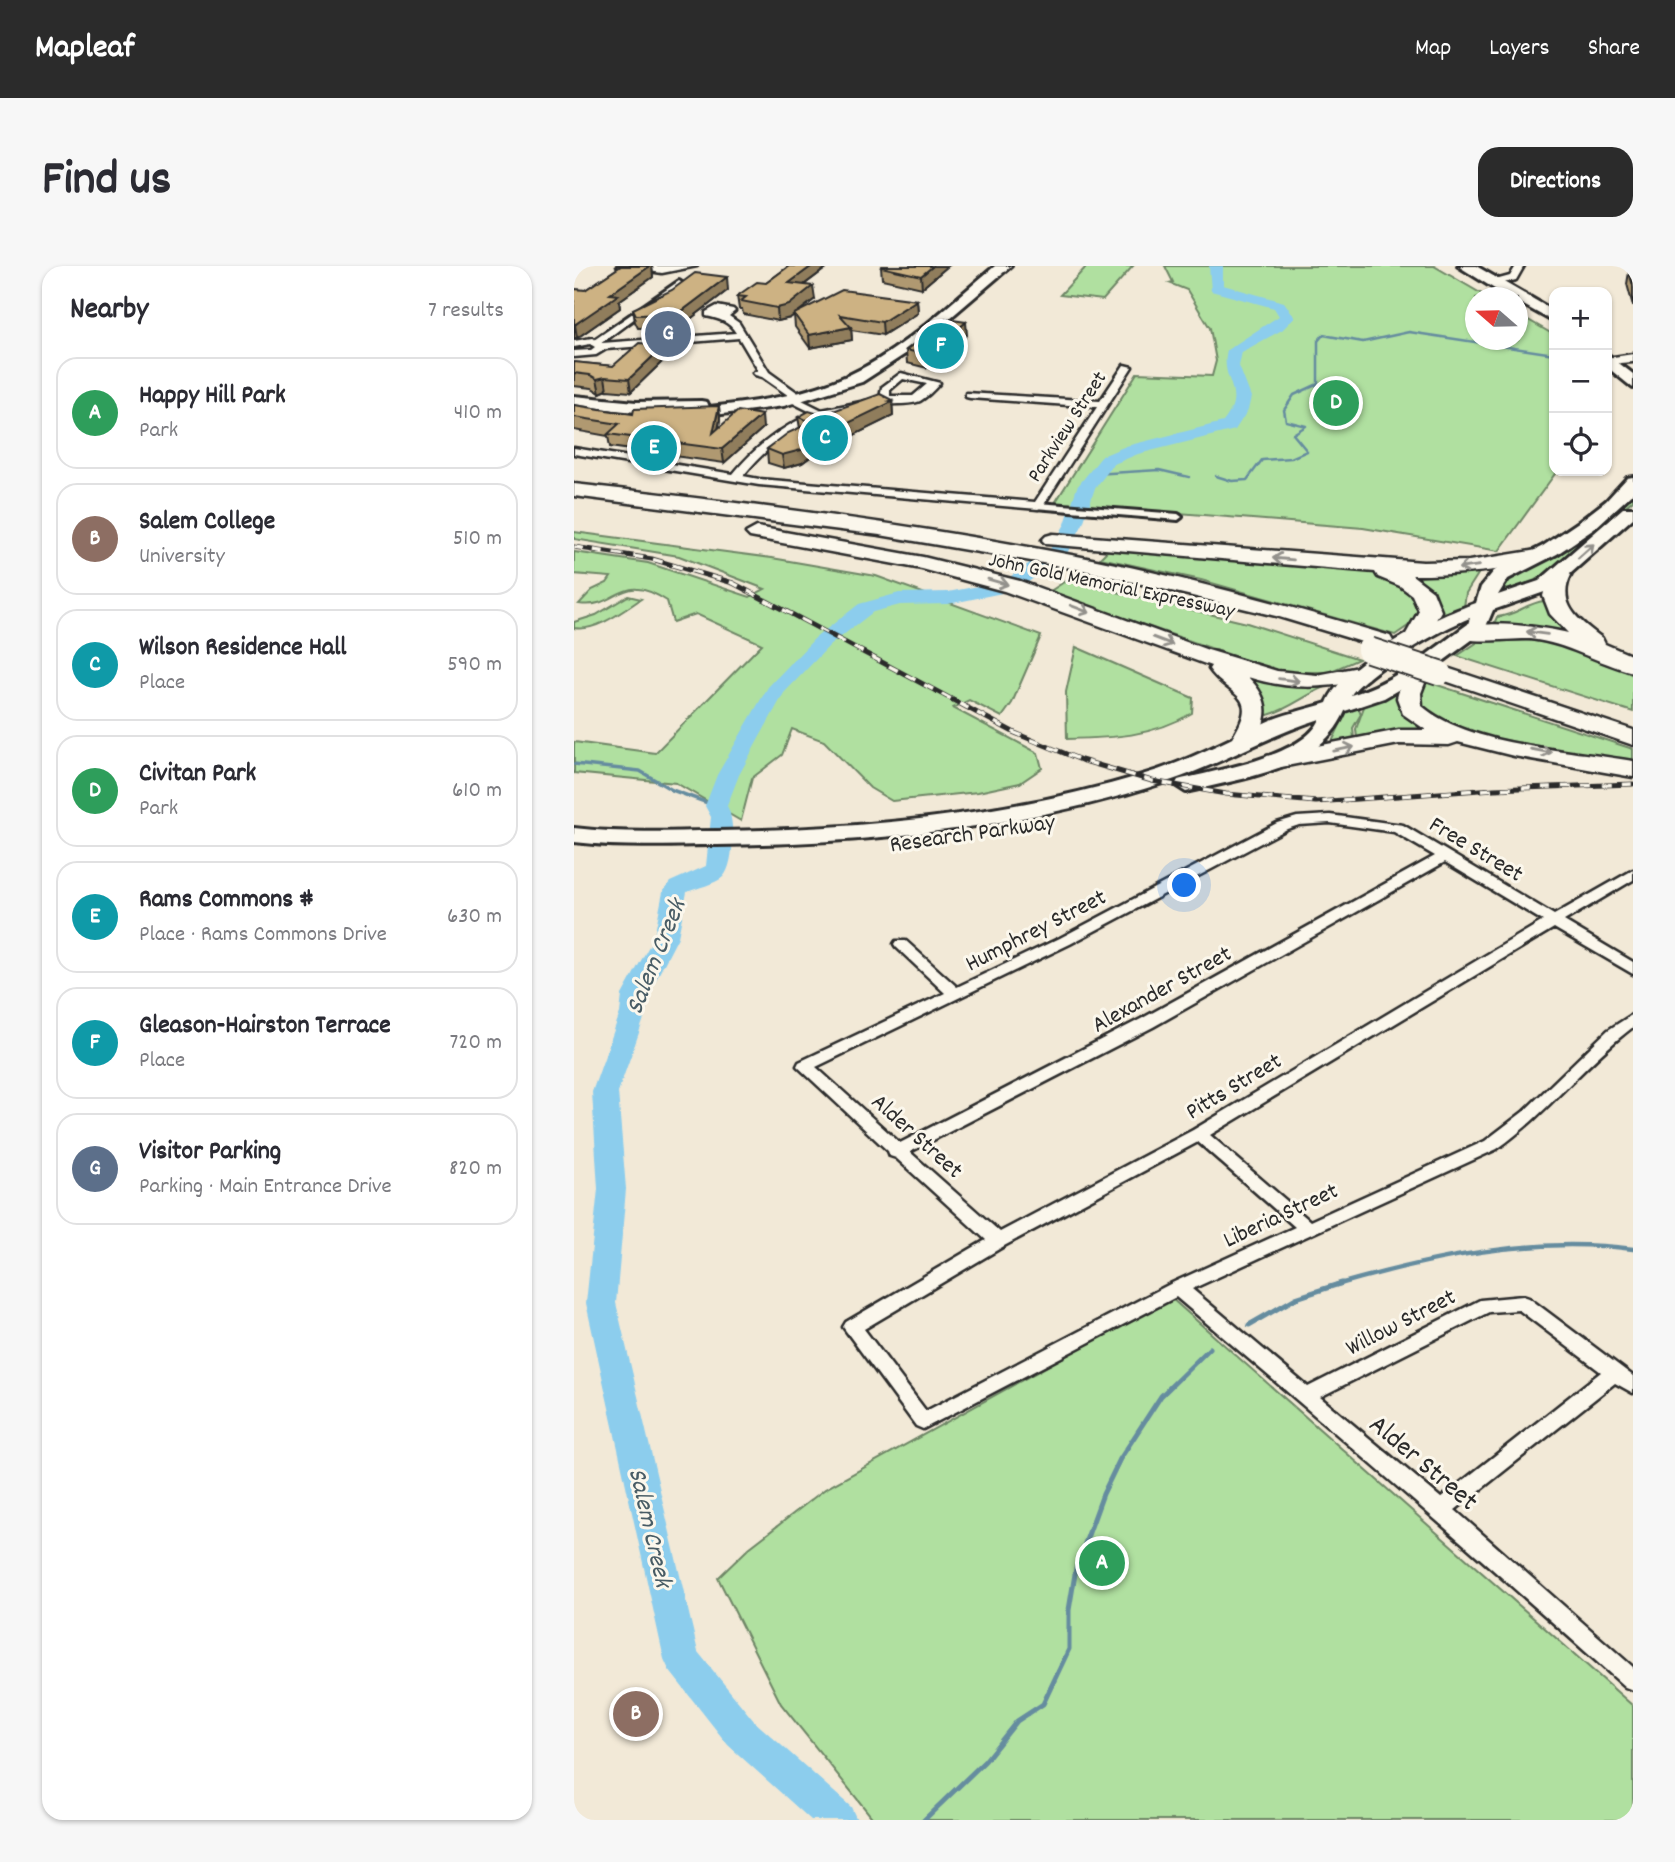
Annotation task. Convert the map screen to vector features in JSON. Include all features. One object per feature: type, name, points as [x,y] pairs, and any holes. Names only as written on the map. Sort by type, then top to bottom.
[{"type":"highway","name":"John Gold Memorial Expressway","points":[[574,490],[1010,548],[1375,645],[1633,738]]},
{"type":"highway","name":"John Gold Memorial Expressway","points":[[574,504],[1010,548]]},
{"type":"highway","points":[[643,512],[960,572],[1035,593],[1200,655],[1286,680],[1326,681],[1359,674]]},
{"type":"highway","points":[[1010,548],[1109,544],[1351,565],[1447,569],[1537,556]]},
{"type":"highway","points":[[1351,565],[1398,576],[1422,592],[1430,611],[1417,635]]},
{"type":"highway","points":[[1560,575],[1553,594],[1560,612],[1602,650]]},
{"type":"highway","points":[[1468,635],[1497,631],[1541,633],[1602,650],[1633,665]]},
{"type":"highway","points":[[1200,655],[1240,681],[1254,699],[1254,721],[1242,740]]},
{"type":"highway","points":[[1437,669],[1409,691],[1412,709],[1433,726],[1474,740]]},
{"type":"highway","name":"John Gold Memorial Expressway","points":[[1437,669],[1633,722]]},
{"type":"highway","points":[[1276,761],[1399,737],[1474,740],[1633,769]]},
{"type":"main road","points":[[574,401],[636,407],[685,407],[793,394],[867,362],[992,266]]},
{"type":"main road","points":[[574,410],[610,414],[688,414],[793,394],[876,367],[1004,266]]},
{"type":"main road","points":[[1447,266],[1482,287]]},
{"type":"main road","points":[[1465,266],[1549,314]]},
{"type":"main road","points":[[1528,313],[1549,324]]},
{"type":"main road","points":[[1619,358],[1633,383]]},
{"type":"main road","name":"Research Parkway","points":[[774,844],[912,828],[1040,808],[1154,779],[1204,761],[1242,740],[1377,694],[1437,669],[1480,622],[1496,579],[1600,515],[1633,482]]},
{"type":"main road","name":"Research Parkway","points":[[574,852],[670,845],[881,846],[1004,830],[1129,803],[1219,774],[1276,761],[1318,739],[1347,684],[1359,674],[1417,635],[1454,616],[1538,589],[1560,575],[1633,508]]},
{"type":"main road","name":"Research Parkway","points":[[574,837],[670,845]]},
{"type":"street","points":[[621,266],[655,270],[693,266]]},
{"type":"street","points":[[1492,282],[1515,276],[1520,266]]},
{"type":"street","points":[[577,355],[597,351],[600,344],[679,283]]},
{"type":"street","points":[[723,316],[737,325],[759,374],[765,374],[793,394],[832,409]]},
{"type":"street","points":[[574,344],[743,335]]},
{"type":"street","name":"Parkview Street","points":[[1038,506],[1127,367]]},
{"type":"street","points":[[793,394],[797,401],[820,413]]},
{"type":"street","points":[[970,394],[1102,404]]},
{"type":"street","points":[[736,478],[758,449],[775,436],[820,413],[885,399]]},
{"type":"street","points":[[574,451],[736,478],[1178,517]]},
{"type":"street","name":"Free Street","points":[[1282,826],[1321,819],[1376,822],[1411,835],[1633,969]]},
{"type":"street","name":"Humphrey Street","points":[[805,1066],[1065,941],[1282,826]]},
{"type":"street","name":"Alexander Street","points":[[896,1152],[1147,1023],[1445,856]]},
{"type":"street","name":"Pitts Street","points":[[923,1420],[852,1327],[998,1241],[1199,1135],[1633,874]]},
{"type":"street","points":[[901,944],[956,994]]},
{"type":"street","name":"Liberia Street","points":[[923,1420],[1178,1288],[1491,1145],[1519,1128],[1579,1062],[1633,1018]]},
{"type":"street","name":"Alder Street","points":[[805,1066],[896,1152],[998,1241]]},
{"type":"street","points":[[1199,1135],[1307,1228]]},
{"type":"street","name":"Alder Street","points":[[1178,1288],[1441,1510],[1633,1680]]},
{"type":"street","name":"Willow Street","points":[[1304,1396],[1486,1305],[1522,1303],[1615,1372]]},
{"type":"street","points":[[1441,1510],[1615,1372],[1633,1386]]},
{"type":"green space","points":[[1087,266],[1133,266],[1103,300],[1060,295]]},
{"type":"green space","points":[[1165,266],[1434,266],[1470,287],[1465,287],[1465,350],[1528,350],[1528,320],[1549,332],[1549,476],[1553,476],[1499,551],[1363,528],[1055,503],[1137,373],[1212,376],[1216,361],[1210,328],[1187,290],[1169,283],[1173,282]]},
{"type":"green space","points":[[1633,489],[1633,500],[1539,581],[1499,596],[1512,577],[1569,549]]},
{"type":"green space","points":[[574,532],[772,558],[876,576],[1041,636],[1012,703],[1002,717],[969,700],[953,708],[1038,753],[1042,768],[1020,783],[978,792],[892,801],[870,788],[824,741],[792,729],[782,755],[752,778],[741,821],[676,783],[574,773],[574,742],[655,753],[762,644],[696,614],[673,622],[667,601],[639,589],[629,589],[603,602],[579,604],[592,590],[607,583],[611,577],[574,574],[574,552],[648,563],[750,597],[765,589],[679,556],[574,539]]},
{"type":"green space","points":[[1110,548],[1374,572],[1408,586],[1421,609],[1408,626],[1395,635],[1201,580],[1100,558]]},
{"type":"green space","points":[[1480,571],[1466,593],[1464,607],[1440,614],[1406,576],[1424,572]]},
{"type":"green space","points":[[1067,580],[1247,623],[1359,659],[1329,672],[1280,672],[1049,592]]},
{"type":"green space","points":[[628,596],[641,599],[600,624],[574,628],[574,622],[596,615]]},
{"type":"green space","points":[[1544,601],[1565,633],[1493,626],[1497,617]]},
{"type":"green space","points":[[1497,639],[1536,641],[1568,648],[1633,675],[1633,712],[1457,656],[1478,642]]},
{"type":"green space","points":[[1076,647],[1193,698],[1192,713],[1147,732],[1116,737],[1067,739],[1066,692]]},
{"type":"green space","points":[[1252,678],[1328,686],[1268,715]]},
{"type":"green space","points":[[1425,681],[1633,749],[1633,762],[1465,733],[1433,722],[1416,698]]},
{"type":"green space","points":[[1395,693],[1430,730],[1357,738],[1356,729],[1365,704]]},
{"type":"green space","points":[[1358,706],[1361,714],[1353,728],[1354,739],[1330,746],[1347,710]]},
{"type":"green space","points":[[1171,1298],[1633,1706],[1633,1820],[874,1820],[781,1704],[718,1578],[749,1548],[825,1489]]},
{"type":"building","points":[[621,266],[650,266],[610,294],[618,295],[574,325],[574,289],[585,290]]},
{"type":"building","points":[[789,266],[812,266],[789,283],[813,286],[789,305],[777,308],[741,301],[746,297],[737,296],[757,282],[766,283]]},
{"type":"building","points":[[882,266],[933,266],[921,276]]},
{"type":"building","points":[[695,273],[727,277],[678,314],[636,315],[633,309],[672,290]]},
{"type":"building","points":[[842,290],[917,300],[882,322],[840,315],[851,327],[809,335],[794,314]]},
{"type":"building","points":[[945,319],[966,322],[927,355],[906,350]]},
{"type":"building","points":[[639,343],[665,345],[629,379],[597,379],[590,375],[574,373],[574,362],[613,366]]},
{"type":"building","points":[[880,394],[892,402],[811,441],[801,450],[782,455],[767,449],[788,433],[812,422],[798,417],[809,411],[822,415]]},
{"type":"building","points":[[574,405],[633,414],[634,409],[719,406],[713,433],[738,411],[762,415],[722,449],[608,434],[619,424],[574,417]]},
{"type":"waterway","name":"Salem Creek","points":[[838,1820],[741,1733],[682,1659],[601,1303],[612,1189],[605,1092],[633,1013],[635,995],[666,937],[676,898],[675,892],[678,887],[714,873],[718,866],[722,817],[716,806],[728,775],[757,728],[775,691],[822,642],[866,608],[899,599],[948,598],[1010,586],[1059,551],[1074,524],[1086,487],[1108,460],[1132,450],[1229,426],[1235,418],[1243,397],[1231,366],[1235,350],[1277,327],[1287,317],[1279,305],[1216,288],[1216,266]]},
{"type":"waterway","points":[[1216,476],[1232,481],[1247,480],[1262,460],[1291,458],[1307,451],[1293,434],[1306,426],[1286,421],[1284,410],[1294,395],[1318,384],[1318,341],[1323,335],[1363,342],[1409,332],[1549,353]]},
{"type":"waterway","points":[[1094,474],[1159,470],[1189,477]]},
{"type":"waterway","points":[[574,764],[640,771],[672,790],[716,806]]},
{"type":"waterway","points":[[1336,1285],[1446,1258],[1520,1247],[1558,1245],[1633,1249]]},
{"type":"waterway","points":[[1249,1325],[1296,1298],[1342,1283]]},
{"type":"waterway","points":[[924,1820],[985,1761],[1017,1721],[1043,1704],[1069,1649],[1069,1610],[1076,1568],[1103,1494],[1120,1459],[1161,1396],[1210,1348]]},
{"type":"railway","points":[[574,547],[652,559],[733,583],[1015,733],[1081,760],[1152,781],[1226,794],[1316,802],[1494,789],[1633,784]]},
{"type":"place","name":"Visitor Parking","points":[[668,334]]},
{"type":"place","name":"Gleason-Hairston Terrace","points":[[941,346]]},
{"type":"place","name":"Civitan Park","points":[[1336,403]]},
{"type":"place","name":"Wilson Residence Hall","points":[[825,438]]},
{"type":"place","name":"Rams Commons #","points":[[654,448]]},
{"type":"place","name":"Happy Hill Park","points":[[1102,1563]]},
{"type":"place","name":"Salem College","points":[[636,1714]]}]
